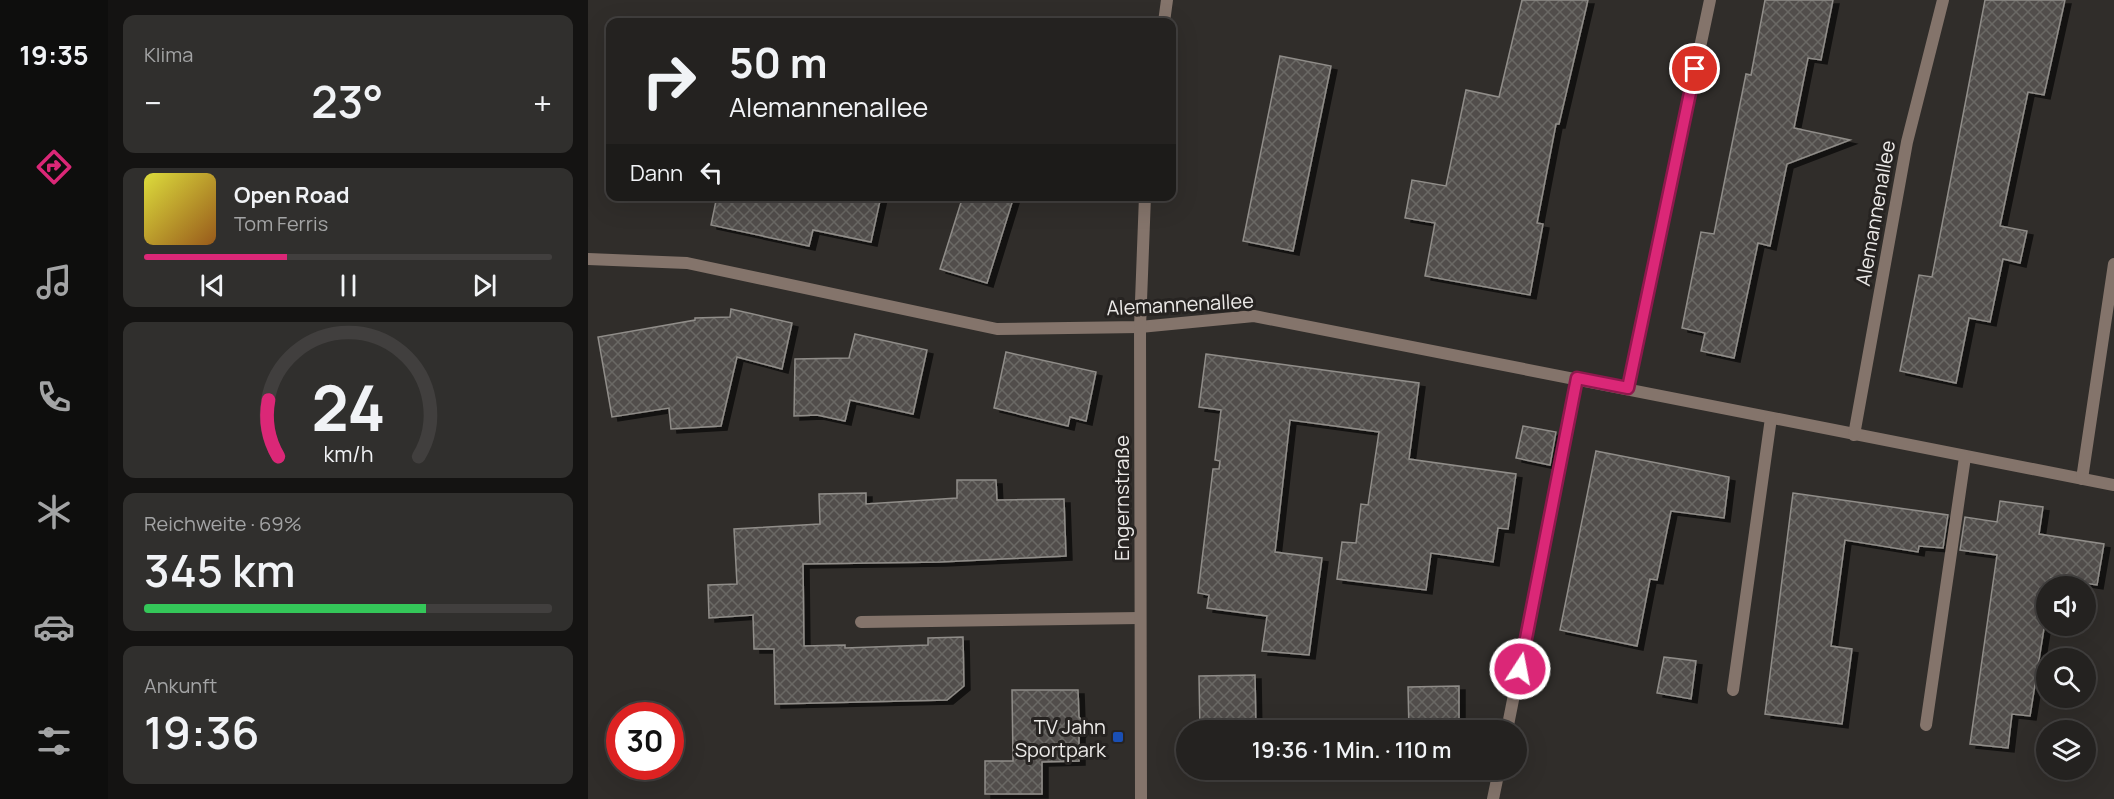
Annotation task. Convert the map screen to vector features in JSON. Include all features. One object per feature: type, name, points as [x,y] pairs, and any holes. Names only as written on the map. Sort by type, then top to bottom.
[{"type":"street","points":[[1165,18],[1167,0]]},
{"type":"street","points":[[1628,388],[1710,0]]},
{"type":"street","name":"Alemannenallee","points":[[1854,435],[1907,142],[1943,0]]},
{"type":"street","name":"Engernstraße","points":[[1141,799],[1140,327],[1145,201]]},
{"type":"street","name":"Alemannenallee","points":[[588,259],[687,264],[997,329],[1140,327],[1254,316],[1628,388],[1965,457],[2114,484]]},
{"type":"street","points":[[2082,479],[2114,264]]},
{"type":"street","points":[[1509,720],[1577,378]]},
{"type":"street","points":[[1733,690],[1771,418]]},
{"type":"street","points":[[1926,725],[1965,457]]},
{"type":"street","points":[[861,622],[1140,618]]},
{"type":"street","points":[[1493,799],[1497,780]]},
{"type":"building","points":[[1522,0],[1588,0],[1559,124],[1556,124],[1537,223],[1543,224],[1530,295],[1425,276],[1435,223],[1405,218],[1412,180],[1446,186],[1466,90],[1499,97]]},
{"type":"building","points":[[1765,0],[1833,0],[1821,60],[1808,58],[1794,128],[1850,140],[1787,164],[1770,246],[1758,243],[1734,358],[1701,351],[1705,333],[1682,328],[1701,232],[1714,234],[1746,74],[1751,75]]},
{"type":"building","points":[[1985,0],[2065,0],[2044,95],[2028,92],[2000,226],[2027,231],[2020,263],[2003,259],[1990,322],[1969,318],[1956,383],[1900,371],[1919,275],[1932,277]]},
{"type":"building","points":[[1280,56],[1331,66],[1293,251],[1243,241]]},
{"type":"building","points":[[716,201],[880,201],[871,242],[813,230],[809,246],[711,225]]},
{"type":"building","points":[[961,201],[1012,201],[987,283],[940,269]]},
{"type":"building","points":[[731,309],[792,323],[782,369],[737,357],[721,426],[671,429],[669,408],[612,417],[598,337],[695,320],[695,318],[730,317]]},
{"type":"building","points":[[855,334],[927,350],[913,414],[850,400],[845,421],[817,415],[794,416],[795,359],[849,358]]},
{"type":"building","points":[[1006,352],[1096,372],[1086,421],[1070,417],[1068,426],[994,408]]},
{"type":"building","points":[[1206,354],[1419,383],[1409,459],[1516,474],[1508,529],[1498,528],[1493,562],[1431,553],[1426,590],[1337,579],[1342,542],[1356,543],[1361,504],[1368,505],[1379,432],[1290,420],[1275,552],[1322,558],[1309,655],[1262,651],[1267,616],[1207,608],[1209,595],[1198,593],[1213,469],[1219,469],[1220,461],[1215,460],[1221,410],[1199,407]]},
{"type":"building","points":[[1523,426],[1556,432],[1550,465],[1516,458]]},
{"type":"building","points":[[1596,451],[1729,477],[1724,518],[1671,511],[1657,580],[1650,579],[1637,646],[1560,630]]},
{"type":"building","points":[[957,480],[996,480],[997,500],[1064,499],[1066,556],[940,562],[803,564],[804,646],[845,645],[845,648],[928,645],[928,638],[963,637],[964,686],[947,700],[775,704],[774,649],[754,649],[753,615],[709,618],[708,585],[737,584],[734,529],[820,524],[819,494],[866,493],[866,504],[957,498]]},
{"type":"building","points":[[1793,493],[1948,515],[1943,548],[1919,546],[1918,552],[1845,540],[1831,646],[1852,649],[1842,724],[1765,714]]},
{"type":"building","points":[[2000,501],[2043,507],[2039,534],[2104,544],[2097,585],[2096,576],[2036,576],[2036,636],[2043,636],[2041,648],[2036,648],[2036,678],[2030,716],[2012,714],[2008,748],[1970,744],[1997,555],[1960,550],[1965,517],[1997,522]]},
{"type":"building","points":[[1664,657],[1696,661],[1691,699],[1657,693]]},
{"type":"building","points":[[1255,675],[1256,720],[1200,720],[1199,676]]},
{"type":"building","points":[[1459,686],[1459,720],[1409,720],[1408,687]]},
{"type":"building","points":[[1012,690],[1078,690],[1079,717],[1086,725],[1079,734],[1079,761],[1042,762],[1042,794],[985,794],[985,761],[1013,761]]},
{"type":"place","name":"TV Jahn Sportpark","points":[[1118,737]]},
{"type":"route","points":[[1520,669],[1577,378],[1628,388],[1695,69]]}]
